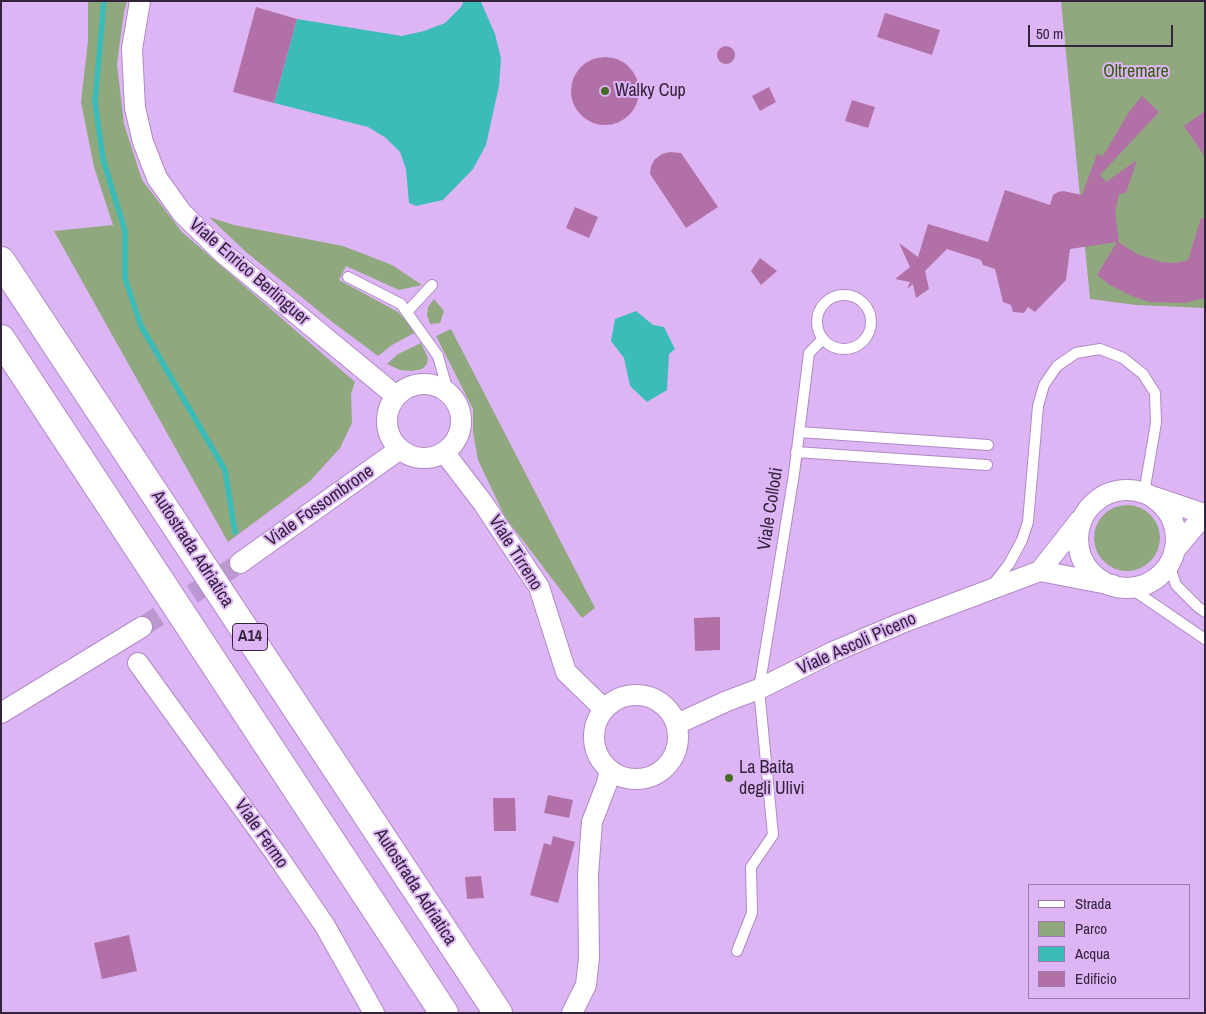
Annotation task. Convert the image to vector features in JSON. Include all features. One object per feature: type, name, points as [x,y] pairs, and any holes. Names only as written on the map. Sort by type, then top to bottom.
[{"type":"highway","name":"Autostrada Adriatica","points":[[1,261],[498,1013]]},
{"type":"highway","name":"A14","points":[[1,339],[444,1013]]},
{"type":"street","name":"Viale Enrico Berlinguer","points":[[140,1],[132,49],[135,108],[143,142],[157,178],[182,214],[224,254],[396,396]]},
{"type":"street","points":[[427,383],[438,386],[448,392],[458,406],[462,423],[456,440],[444,452],[433,457],[422,458],[410,455],[400,449],[390,435],[387,418],[390,406],[396,396],[404,389],[415,384],[427,383]]},
{"type":"street","name":"Viale Fossombrone","points":[[240,563],[400,449]]},
{"type":"street","name":"Viale Tirreno","points":[[444,452],[483,503],[539,587],[566,672],[604,709]]},
{"type":"street","points":[[1128,490],[1144,493],[1204,514],[1161,573],[1152,581],[1141,585],[1121,586],[1040,571],[1087,510],[1098,499],[1112,492],[1128,490]]},
{"type":"street","points":[[1144,493],[1156,500],[1166,510],[1173,522],[1176,536],[1172,557]]},
{"type":"street","points":[[1087,510],[1080,524],[1078,539],[1081,554],[1088,568],[1099,579],[1121,586]]},
{"type":"street","name":"Viale Ascoli Piceno","points":[[676,724],[759,689],[841,648],[898,624],[1040,571]]},
{"type":"street","points":[[1,712],[142,627]]},
{"type":"street","name":"Viale Fermo","points":[[138,663],[276,854],[325,926],[374,1013]]},
{"type":"street","points":[[638,694],[651,697],[671,713],[676,724],[678,738],[676,751],[670,763],[660,772],[648,778],[622,777],[610,770],[600,760],[594,748],[593,734],[596,720],[614,700],[626,695],[638,694]]},
{"type":"street","points":[[572,1013],[586,985],[589,958],[588,875],[592,822],[610,770]]},
{"type":"lane","points":[[348,277],[401,304],[438,356],[448,392]]},
{"type":"lane","points":[[407,312],[432,285]]},
{"type":"lane","points":[[839,295],[849,295],[858,298],[865,304],[869,311],[871,328],[862,342],[854,347],[838,348],[823,339],[817,322],[823,304],[830,298],[839,295]]},
{"type":"lane","name":"Viale Collodi","points":[[737,951],[752,913],[751,866],[773,834],[759,689],[799,432],[809,353],[823,339]]},
{"type":"lane","points":[[989,590],[1009,564],[1022,540],[1028,522],[1038,406],[1044,384],[1057,366],[1076,353],[1100,349],[1123,358],[1143,374],[1155,392],[1156,423],[1144,493]]},
{"type":"lane","points":[[799,432],[988,445]]},
{"type":"lane","points":[[796,452],[987,466]]},
{"type":"lane","points":[[1172,557],[1176,585],[1205,612]]},
{"type":"lane","points":[[1121,586],[1205,639]]},
{"type":"green space","points":[[88,1],[127,1],[117,64],[124,124],[142,180],[182,232],[355,382],[351,394],[352,423],[340,448],[310,481],[228,542],[54,231],[113,225],[94,167],[81,102],[88,41]]},
{"type":"green space","name":"Oltremare","points":[[1061,1],[1205,1],[1205,308],[1136,305],[1090,299]]},
{"type":"green space","points":[[209,217],[234,225],[343,246],[392,265],[422,285],[399,290],[346,266],[339,280],[398,312],[416,332],[392,345],[378,356],[331,321],[246,252]]},
{"type":"green space","points":[[434,299],[444,311],[440,323],[430,324],[427,315],[428,307]]},
{"type":"green space","points":[[451,329],[595,608],[582,618],[505,517],[478,460],[473,432],[473,409],[436,336]]},
{"type":"green space","points":[[421,343],[428,358],[427,364],[422,369],[412,371],[400,370],[387,364],[398,354]]},
{"type":"green space","points":[[1127,505],[1139,508],[1150,515],[1157,526],[1160,538],[1157,550],[1150,561],[1139,568],[1127,571],[1115,568],[1104,561],[1097,550],[1094,538],[1097,526],[1104,515],[1115,508]]},
{"type":"water","points":[[464,1],[481,2],[495,34],[501,58],[499,86],[486,145],[473,169],[443,200],[416,206],[409,203],[406,169],[400,152],[386,138],[368,127],[274,103],[297,19],[402,36],[424,31],[445,23],[461,7]]},
{"type":"water","points":[[636,311],[653,325],[664,327],[675,349],[669,354],[667,390],[647,402],[630,386],[624,358],[611,341],[615,319]]},
{"type":"building","points":[[256,7],[297,19],[274,103],[233,92]]},
{"type":"building","points":[[885,13],[940,30],[932,55],[877,37]]},
{"type":"building","points":[[726,46],[732,49],[735,55],[732,61],[726,64],[720,61],[717,55],[720,49]]},
{"type":"building","name":"Walky Cup","points":[[605,57],[618,60],[629,67],[636,78],[639,91],[636,104],[629,115],[618,122],[605,125],[592,122],[581,115],[574,104],[571,91],[574,78],[581,67],[592,60]]},
{"type":"building","points":[[769,87],[776,102],[760,111],[752,96]]},
{"type":"building","points":[[1142,96],[1159,112],[1100,175],[1106,182],[1137,160],[1126,193],[1119,194],[1115,213],[1118,242],[1137,254],[1161,262],[1176,263],[1188,260],[1201,218],[1205,219],[1205,298],[1184,303],[1149,302],[1129,295],[1110,285],[1097,275],[1117,242],[1070,249],[1066,280],[1035,312],[1028,307],[1024,313],[1013,312],[1011,305],[1003,302],[995,269],[983,265],[981,260],[947,249],[925,271],[929,289],[916,298],[913,284],[907,289],[910,282],[895,279],[910,267],[899,243],[918,257],[928,224],[988,242],[1005,190],[1050,205],[1053,195],[1058,192],[1063,191],[1082,195],[1097,154],[1103,156],[1129,112]]},
{"type":"building","points":[[852,100],[875,107],[868,128],[845,121]]},
{"type":"building","points":[[1205,111],[1205,157],[1184,126]]},
{"type":"building","points":[[670,152],[681,153],[718,207],[686,228],[650,174],[651,166],[655,159],[662,154]]},
{"type":"building","points":[[575,207],[598,217],[589,238],[566,228]]},
{"type":"building","points":[[760,258],[777,271],[761,285],[751,271]]},
{"type":"building","points":[[720,617],[720,650],[695,651],[694,618]]},
{"type":"building","points":[[548,795],[573,800],[569,818],[544,813]]},
{"type":"building","points":[[493,798],[515,798],[516,831],[494,831]]},
{"type":"building","points":[[553,836],[575,842],[558,903],[530,895],[544,843],[551,845]]},
{"type":"building","points":[[481,876],[484,898],[467,899],[465,877]]},
{"type":"building","points":[[129,935],[137,971],[102,979],[94,943]]},
{"type":"waterway","points":[[104,1],[95,102],[103,159],[125,231],[125,278],[141,326],[225,470],[235,532]]},
{"type":"tunnel","points":[[142,627],[240,563]]},
{"type":"place","name":"Walky Cup","points":[[605,91]]},
{"type":"place","name":"La Baita degli Ulivi","points":[[729,778]]}]
